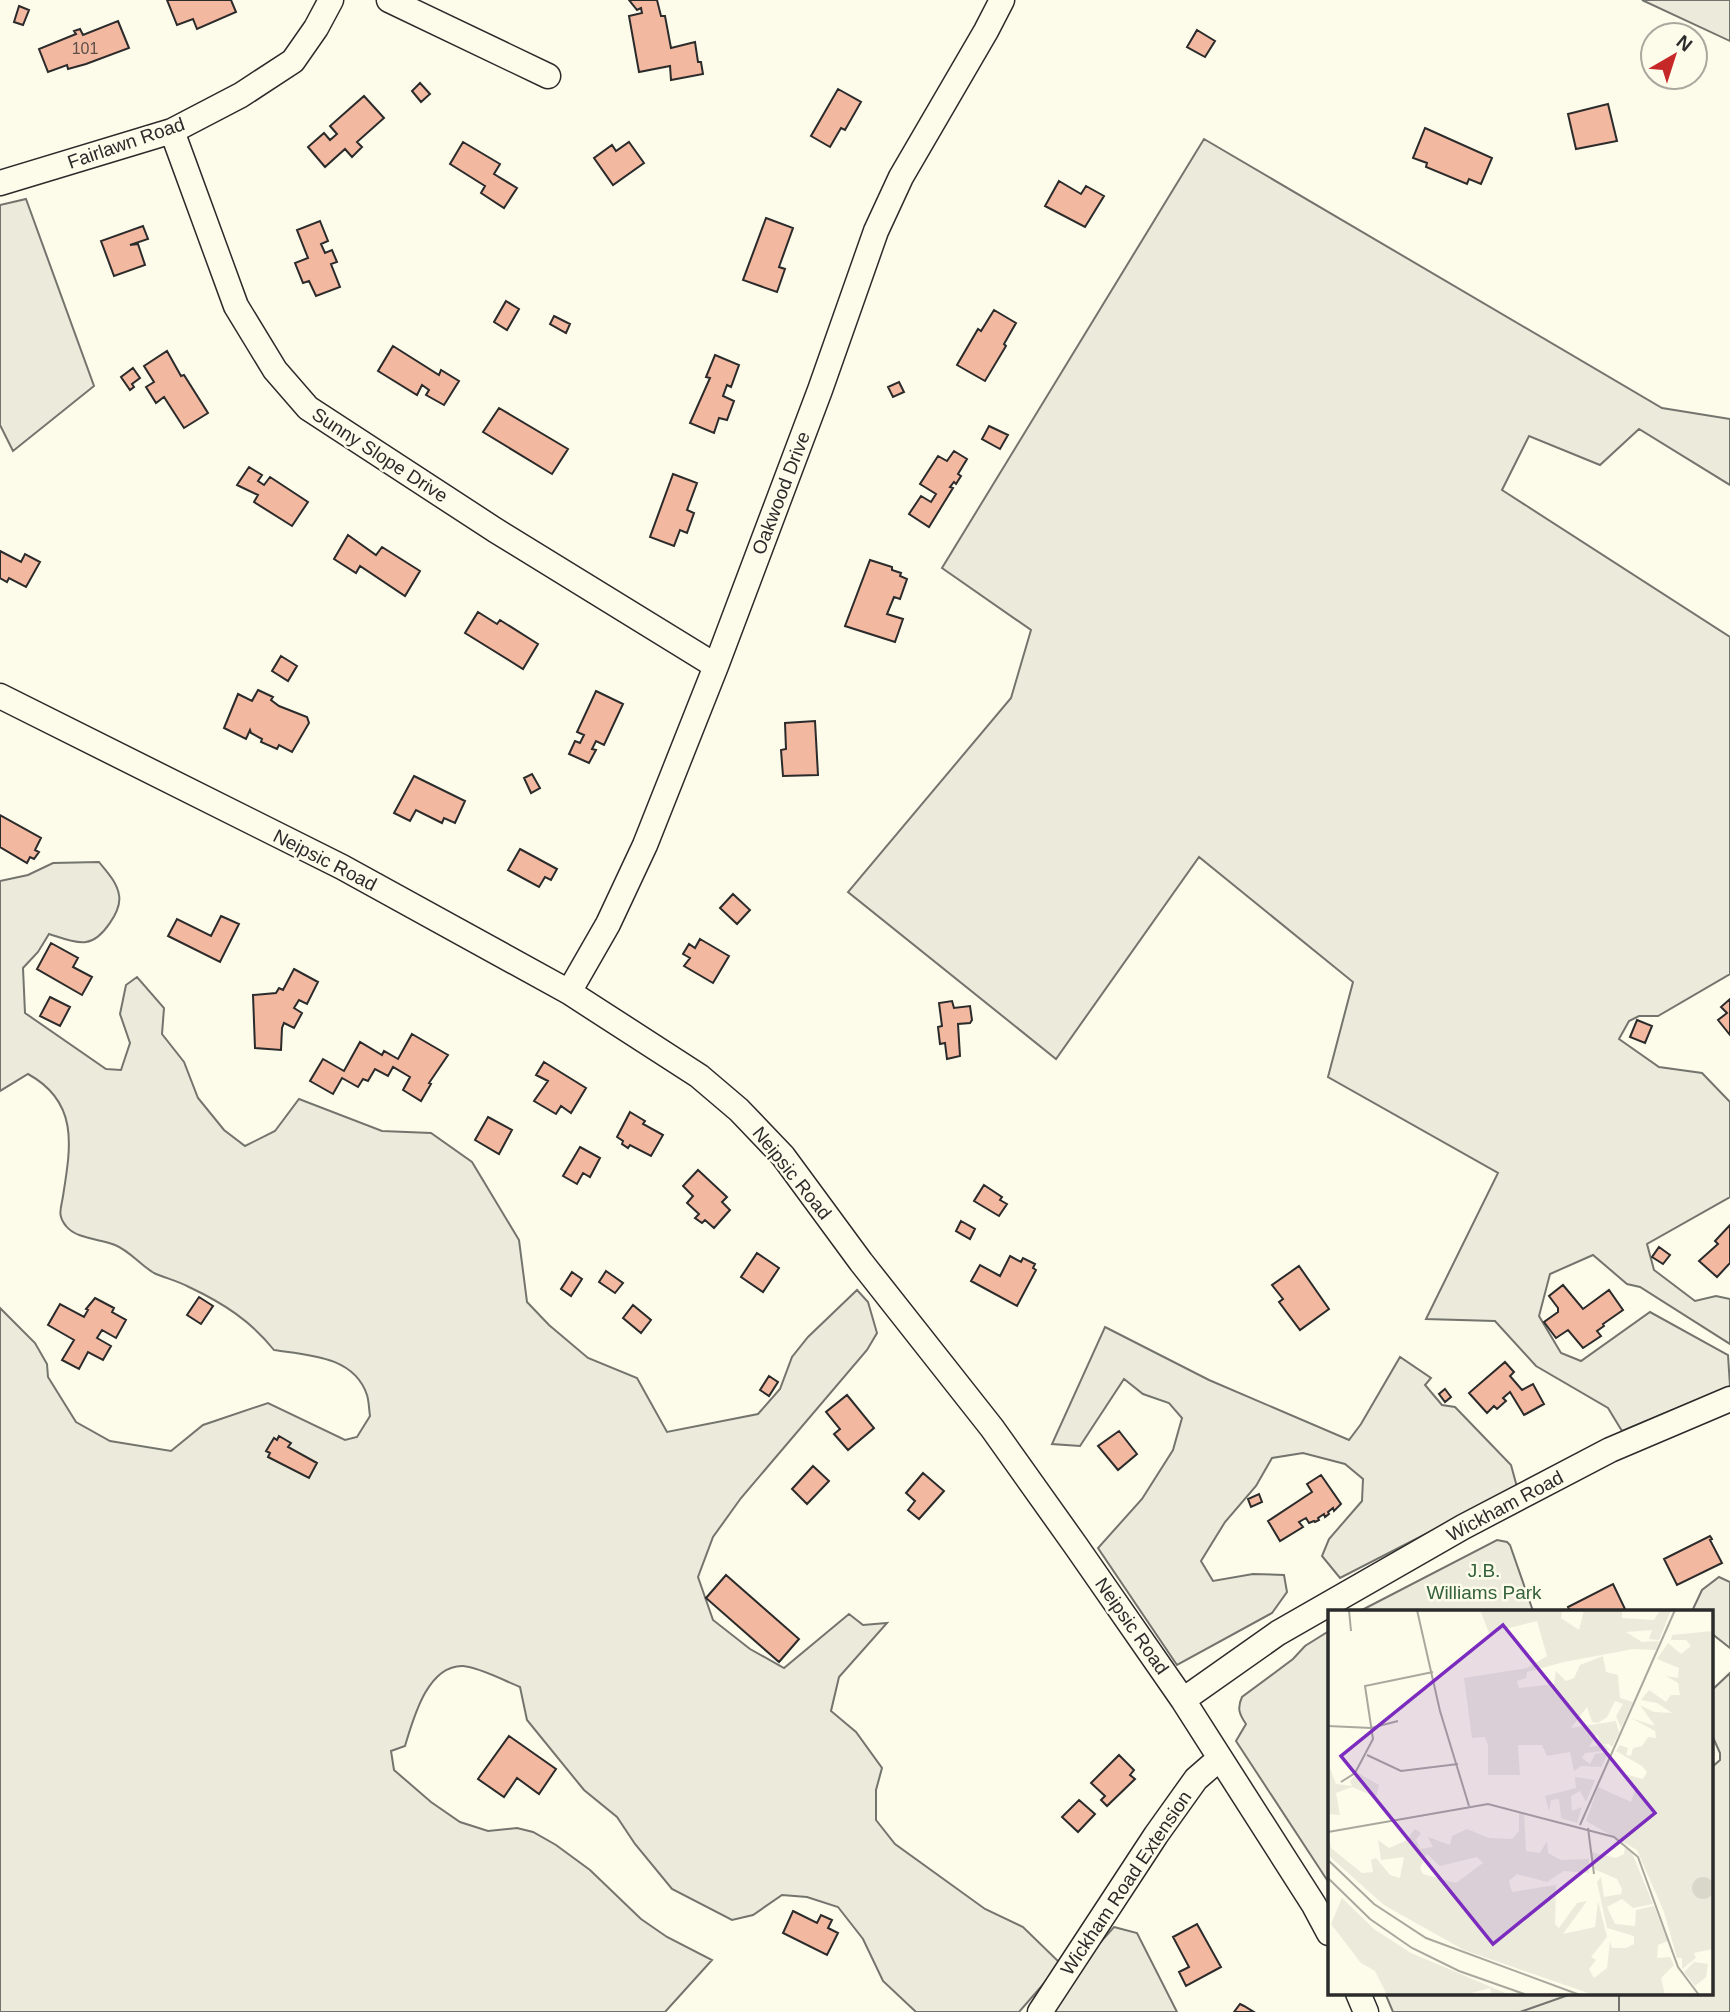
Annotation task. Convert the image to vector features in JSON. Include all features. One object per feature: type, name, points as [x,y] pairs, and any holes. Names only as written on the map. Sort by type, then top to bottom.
[{"type":"street","name":"Fairlawn Road","points":[[0,183],[172,131],[241,96],[293,61],[331,0]]},
{"type":"street","points":[[388,0],[548,76]]},
{"type":"street","name":"Oakwood Drive","points":[[569,992],[608,923],[645,845],[820,390],[876,231],[901,177],[1002,0]]},
{"type":"street","name":"Sunny Slope Drive","points":[[172,131],[236,306],[275,370],[308,408],[495,530],[716,666]]},
{"type":"street","name":"Neipsic Road","points":[[0,696],[342,867],[569,992],[699,1076],[739,1110],[783,1156],[1022,1469],[1183,1700],[1328,1931]]},
{"type":"street","name":"Wickham Road","points":[[1183,1700],[1278,1633],[1463,1527],[1610,1450],[1730,1399]]},
{"type":"street","name":"Wickham Road Extension","points":[[1040,2012],[1156,1835],[1196,1779],[1219,1759]]},
{"type":"street","points":[[1358,1994],[1366,2012]]},
{"type":"green space","points":[[1642,0],[1730,0],[1730,41],[1709,31],[1709,21],[1687,21]]},
{"type":"green space","points":[[1204,139],[1662,408],[1730,419],[1730,485],[1639,429],[1600,465],[1529,436],[1502,490],[1730,637],[1730,974],[1658,1016],[1639,1016],[1629,1021],[1619,1039],[1659,1067],[1702,1073],[1730,1102],[1730,1197],[1647,1244],[1654,1270],[1695,1301],[1716,1296],[1730,1299],[1730,1344],[1640,1287],[1627,1284],[1593,1255],[1550,1274],[1539,1316],[1561,1353],[1581,1361],[1650,1312],[1728,1355],[1730,1386],[1622,1431],[1608,1408],[1536,1366],[1495,1321],[1426,1319],[1498,1173],[1328,1077],[1353,982],[1199,857],[1056,1059],[848,892],[1011,698],[1031,630],[942,568]]},
{"type":"green space","points":[[26,199],[94,386],[13,451],[0,425],[0,205]]},
{"type":"green space","points":[[99,862],[118,890],[119,901],[114,916],[98,936],[86,942],[49,934],[38,952],[23,968],[25,1013],[106,1069],[121,1070],[130,1043],[120,1014],[126,985],[137,977],[164,1008],[162,1034],[184,1062],[198,1098],[224,1130],[245,1146],[275,1131],[299,1099],[382,1131],[431,1133],[472,1162],[519,1240],[527,1302],[588,1358],[637,1378],[667,1432],[758,1414],[780,1389],[792,1357],[808,1337],[857,1290],[868,1302],[877,1333],[867,1350],[741,1498],[713,1537],[698,1577],[713,1620],[750,1649],[784,1668],[849,1614],[863,1625],[887,1623],[839,1677],[831,1711],[856,1732],[882,1768],[876,1790],[876,1820],[895,1844],[985,1909],[1023,1927],[1061,1964],[1019,2012],[916,2012],[883,1981],[863,1939],[838,1907],[807,1897],[782,1895],[753,1915],[732,1920],[672,1889],[617,1817],[584,1790],[527,1720],[520,1687],[463,1666],[450,1668],[440,1674],[423,1696],[405,1746],[391,1751],[394,1770],[431,1802],[460,1822],[488,1831],[517,1828],[533,1832],[556,1845],[590,1870],[641,1919],[667,1937],[712,1960],[665,2012],[0,2012],[0,1308],[35,1343],[47,1364],[48,1377],[76,1422],[110,1441],[171,1451],[203,1425],[268,1403],[345,1440],[357,1437],[370,1416],[368,1397],[361,1382],[352,1372],[315,1356],[274,1350],[256,1330],[225,1306],[185,1285],[154,1273],[120,1248],[76,1234],[61,1218],[69,1143],[64,1112],[44,1085],[28,1074],[0,1091],[0,881],[28,875],[53,863]]},
{"type":"green space","points":[[1105,1327],[1209,1380],[1349,1440],[1400,1357],[1431,1378],[1425,1385],[1442,1405],[1455,1407],[1511,1465],[1517,1487],[1340,1578],[1322,1556],[1329,1539],[1362,1501],[1363,1479],[1345,1464],[1303,1453],[1272,1458],[1256,1486],[1225,1522],[1201,1561],[1213,1581],[1253,1574],[1284,1575],[1287,1592],[1272,1613],[1177,1665],[1098,1548],[1142,1499],[1173,1450],[1182,1418],[1169,1403],[1143,1394],[1124,1379],[1080,1446],[1052,1444]]},
{"type":"green space","name":"J.B. Williams Park","points":[[1497,1540],[1510,1545],[1533,1610],[1362,1610]]},
{"type":"green space","points":[[1719,1577],[1730,1582],[1730,1648],[1712,1634],[1712,1610],[1693,1609],[1702,1590]]},
{"type":"green space","points":[[1328,1632],[1328,1881],[1236,1741],[1246,1724],[1240,1711],[1242,1697],[1293,1659],[1305,1646]]},
{"type":"green space","points":[[1730,1673],[1730,2012],[1393,2012],[1385,1994],[1712,1994],[1712,1767],[1720,1760],[1720,1753],[1712,1735],[1712,1690]]},
{"type":"green space","points":[[1114,1927],[1137,1933],[1177,2012],[1052,2012],[1098,1945]]},
{"type":"shaded area","points":[[1571,1994],[1619,1994],[1619,2012],[1520,2012]]},
{"type":"building","points":[[167,0],[231,0],[236,12],[197,29],[193,19],[177,25]]},
{"type":"building","points":[[629,0],[657,0],[661,16],[665,16],[671,48],[695,42],[703,74],[671,80],[670,66],[639,72],[629,16],[642,13],[641,8],[637,10]]},
{"type":"building","points":[[19,6],[29,10],[23,25],[14,22]]},
{"type":"building","points":[[118,21],[129,48],[86,64],[68,69],[67,65],[48,72],[39,49],[76,34],[74,31],[80,29],[83,35]]},
{"type":"building","points":[[1197,30],[1215,41],[1205,57],[1187,47]]},
{"type":"building","points":[[420,83],[430,94],[421,102],[412,91]]},
{"type":"building","points":[[838,89],[861,102],[845,130],[841,128],[830,147],[811,136]]},
{"type":"building","points":[[364,96],[384,118],[357,142],[362,147],[352,157],[345,149],[325,167],[308,147],[324,133],[330,140],[337,134],[330,126]]},
{"type":"building","points":[[1608,104],[1617,141],[1576,149],[1568,114]]},
{"type":"building","points":[[1425,128],[1492,158],[1481,184],[1469,179],[1467,184],[1426,167],[1427,163],[1413,158]]},
{"type":"building","points":[[463,142],[500,164],[494,174],[517,188],[504,208],[481,193],[485,186],[450,164]]},
{"type":"building","points":[[629,142],[644,163],[613,185],[594,158],[612,145],[616,151]]},
{"type":"building","points":[[1059,181],[1081,194],[1086,186],[1104,196],[1085,227],[1045,206]]},
{"type":"building","points":[[766,218],[793,228],[779,267],[785,269],[777,292],[743,280]]},
{"type":"building","points":[[320,221],[328,241],[321,244],[325,253],[332,250],[337,262],[331,264],[340,287],[316,296],[309,281],[303,283],[295,263],[308,258],[297,230]]},
{"type":"building","points":[[143,226],[148,239],[130,245],[138,244],[145,265],[114,276],[101,241]]},
{"type":"building","points":[[506,301],[519,309],[507,330],[494,322]]},
{"type":"building","points":[[994,310],[1016,323],[985,381],[957,365],[978,329],[981,331]]},
{"type":"building","points":[[554,316],[570,324],[566,333],[550,324]]},
{"type":"building","points":[[393,346],[439,375],[441,370],[459,381],[444,405],[426,395],[429,390],[422,385],[417,395],[378,371]]},
{"type":"building","points":[[167,351],[181,376],[184,375],[208,413],[184,428],[164,397],[156,403],[146,387],[154,382],[144,366]]},
{"type":"building","points":[[715,355],[739,365],[731,387],[727,385],[723,396],[734,401],[727,420],[719,418],[714,433],[690,423],[710,378],[706,377]]},
{"type":"building","points":[[133,368],[140,378],[132,384],[134,387],[130,390],[121,377]]},
{"type":"building","points":[[899,382],[904,392],[893,397],[888,387]]},
{"type":"building","points":[[499,408],[568,449],[552,474],[483,432]]},
{"type":"building","points":[[989,426],[1008,435],[1000,449],[982,439]]},
{"type":"building","points":[[954,451],[967,459],[958,474],[961,476],[956,484],[954,482],[950,487],[953,488],[929,527],[909,514],[921,496],[931,502],[936,494],[920,484],[938,456],[947,461]]},
{"type":"building","points":[[249,467],[262,475],[258,481],[264,485],[270,477],[308,502],[292,526],[254,502],[258,495],[237,485]]},
{"type":"building","points":[[673,474],[697,483],[687,510],[694,513],[687,533],[680,530],[674,546],[650,537]]},
{"type":"building","points":[[348,535],[376,555],[382,547],[420,571],[405,596],[360,566],[356,573],[334,559]]},
{"type":"building","points":[[0,551],[21,562],[25,554],[40,562],[26,587],[9,578],[7,582],[0,578]]},
{"type":"building","points":[[870,560],[892,567],[892,570],[907,579],[900,599],[894,597],[887,614],[903,619],[895,642],[845,626]]},
{"type":"building","points":[[478,612],[497,624],[500,620],[538,644],[523,669],[465,633]]},
{"type":"building","points":[[281,656],[297,666],[288,681],[272,671]]},
{"type":"building","points":[[258,690],[273,697],[271,700],[279,706],[307,717],[309,723],[292,752],[279,745],[277,749],[261,742],[262,739],[250,730],[246,739],[224,728],[238,694],[252,701]]},
{"type":"building","points":[[596,691],[623,704],[604,745],[596,741],[592,749],[596,750],[589,763],[569,754],[575,741],[580,743],[584,735],[577,732]]},
{"type":"building","points":[[815,721],[818,775],[783,776],[781,750],[786,749],[785,723]]},
{"type":"building","points":[[532,774],[540,788],[531,793],[524,778]]},
{"type":"building","points":[[414,776],[465,801],[455,823],[444,818],[442,823],[416,810],[410,821],[394,813]]},
{"type":"building","points":[[0,815],[41,838],[35,850],[39,852],[34,859],[30,857],[27,863],[0,847]]},
{"type":"building","points":[[520,849],[557,869],[551,880],[545,877],[539,887],[508,870]]},
{"type":"building","points":[[733,894],[750,910],[737,924],[720,908]]},
{"type":"building","points":[[221,916],[239,924],[220,962],[168,936],[177,919],[211,936]]},
{"type":"building","points":[[700,939],[729,956],[713,983],[684,966],[690,958],[683,954],[689,944],[695,948]]},
{"type":"building","points":[[51,943],[78,958],[73,967],[92,977],[82,995],[37,969]]},
{"type":"building","points":[[294,969],[318,982],[307,1004],[299,1000],[294,1008],[302,1013],[294,1028],[284,1023],[281,1050],[255,1048],[253,995],[276,993],[279,988],[283,990]]},
{"type":"building","points":[[50,997],[70,1007],[60,1026],[40,1016]]},
{"type":"building","points":[[1730,999],[1730,1035],[1718,1020],[1727,1013],[1721,1007]]},
{"type":"building","points":[[952,1001],[954,1008],[970,1006],[972,1020],[970,1023],[958,1024],[960,1056],[947,1059],[945,1043],[940,1044],[938,1027],[942,1026],[939,1003]]},
{"type":"building","points":[[1637,1020],[1652,1026],[1645,1043],[1630,1037]]},
{"type":"building","points":[[412,1034],[448,1055],[429,1083],[431,1084],[421,1101],[403,1090],[410,1077],[393,1067],[388,1076],[375,1069],[368,1081],[363,1079],[358,1087],[342,1078],[333,1094],[310,1081],[323,1059],[344,1071],[360,1042],[382,1055],[384,1051],[398,1059]]},
{"type":"building","points":[[544,1062],[586,1088],[571,1113],[561,1106],[556,1114],[534,1101],[548,1081],[536,1075]]},
{"type":"building","points":[[630,1112],[645,1121],[643,1124],[663,1135],[651,1156],[630,1145],[628,1148],[617,1137]]},
{"type":"building","points":[[488,1117],[512,1130],[499,1154],[475,1140]]},
{"type":"building","points":[[580,1147],[600,1158],[590,1177],[583,1173],[577,1184],[563,1176]]},
{"type":"building","points":[[698,1170],[727,1197],[722,1202],[730,1210],[714,1228],[705,1220],[702,1223],[695,1218],[699,1214],[687,1203],[693,1196],[683,1186]]},
{"type":"building","points":[[984,1185],[1002,1197],[1000,1200],[1007,1204],[999,1216],[974,1201]]},
{"type":"building","points":[[961,1221],[975,1229],[970,1239],[956,1231]]},
{"type":"building","points":[[1730,1225],[1730,1263],[1717,1277],[1699,1261],[1718,1244],[1715,1241]]},
{"type":"building","points":[[1659,1247],[1670,1255],[1663,1264],[1652,1257]]},
{"type":"building","points":[[757,1253],[779,1268],[763,1292],[741,1277]]},
{"type":"building","points":[[1010,1256],[1021,1262],[1023,1258],[1035,1264],[1033,1268],[1036,1270],[1017,1306],[971,1281],[980,1265],[1000,1276]]},
{"type":"building","points":[[1299,1266],[1329,1309],[1300,1330],[1279,1302],[1283,1299],[1272,1285]]},
{"type":"building","points":[[606,1271],[623,1283],[615,1293],[599,1282]]},
{"type":"building","points":[[572,1272],[582,1279],[571,1296],[561,1289]]},
{"type":"building","points":[[1563,1285],[1583,1309],[1609,1290],[1623,1310],[1597,1331],[1601,1336],[1583,1348],[1568,1330],[1556,1338],[1544,1322],[1558,1312],[1549,1296]]},
{"type":"building","points":[[199,1297],[213,1306],[201,1324],[187,1315]]},
{"type":"building","points":[[95,1298],[114,1308],[112,1312],[126,1320],[116,1338],[102,1330],[97,1338],[111,1346],[103,1360],[88,1352],[79,1369],[62,1360],[74,1340],[48,1325],[60,1304],[84,1317],[88,1310],[86,1309]]},
{"type":"building","points":[[633,1305],[651,1320],[641,1333],[623,1318]]},
{"type":"building","points":[[1505,1362],[1514,1372],[1510,1376],[1522,1390],[1533,1384],[1544,1404],[1524,1415],[1510,1392],[1503,1398],[1506,1401],[1497,1409],[1494,1406],[1487,1413],[1469,1393]]},
{"type":"building","points":[[769,1376],[778,1382],[769,1396],[760,1390]]},
{"type":"building","points":[[1445,1389],[1451,1397],[1445,1402],[1439,1394]]},
{"type":"building","points":[[847,1395],[874,1428],[848,1450],[834,1434],[840,1429],[826,1412]]},
{"type":"building","points":[[1119,1431],[1137,1454],[1118,1470],[1098,1446]]},
{"type":"building","points":[[279,1436],[291,1443],[288,1447],[317,1463],[309,1478],[268,1457],[270,1453],[266,1451],[274,1438],[277,1440]]},
{"type":"building","points":[[813,1466],[829,1481],[807,1504],[792,1489]]},
{"type":"building","points":[[923,1473],[944,1491],[919,1519],[908,1510],[915,1501],[906,1493]]},
{"type":"building","points":[[1321,1475],[1341,1504],[1315,1522],[1309,1523],[1306,1518],[1299,1522],[1303,1527],[1280,1541],[1268,1521],[1312,1492],[1307,1484]]},
{"type":"building","points":[[1259,1494],[1262,1502],[1251,1507],[1248,1499]]},
{"type":"building","points":[[1710,1536],[1722,1563],[1677,1585],[1664,1559]]},
{"type":"building","points":[[726,1575],[799,1639],[779,1662],[706,1598]]},
{"type":"building","points":[[1613,1584],[1625,1609],[1570,1610],[1568,1607]]},
{"type":"building","points":[[509,1736],[556,1769],[539,1794],[517,1778],[504,1797],[478,1779]]},
{"type":"building","points":[[1119,1755],[1134,1770],[1130,1775],[1135,1779],[1107,1806],[1101,1800],[1105,1796],[1091,1783]]},
{"type":"building","points":[[1079,1800],[1095,1814],[1078,1832],[1062,1817]]},
{"type":"building","points":[[793,1911],[817,1923],[821,1915],[832,1920],[828,1928],[838,1933],[827,1955],[783,1933]]},
{"type":"building","points":[[1197,1924],[1221,1967],[1186,1986],[1179,1972],[1189,1967],[1173,1937]]},
{"type":"building","points":[[1240,2004],[1244,2006],[1254,2012],[1234,2012]]}]
